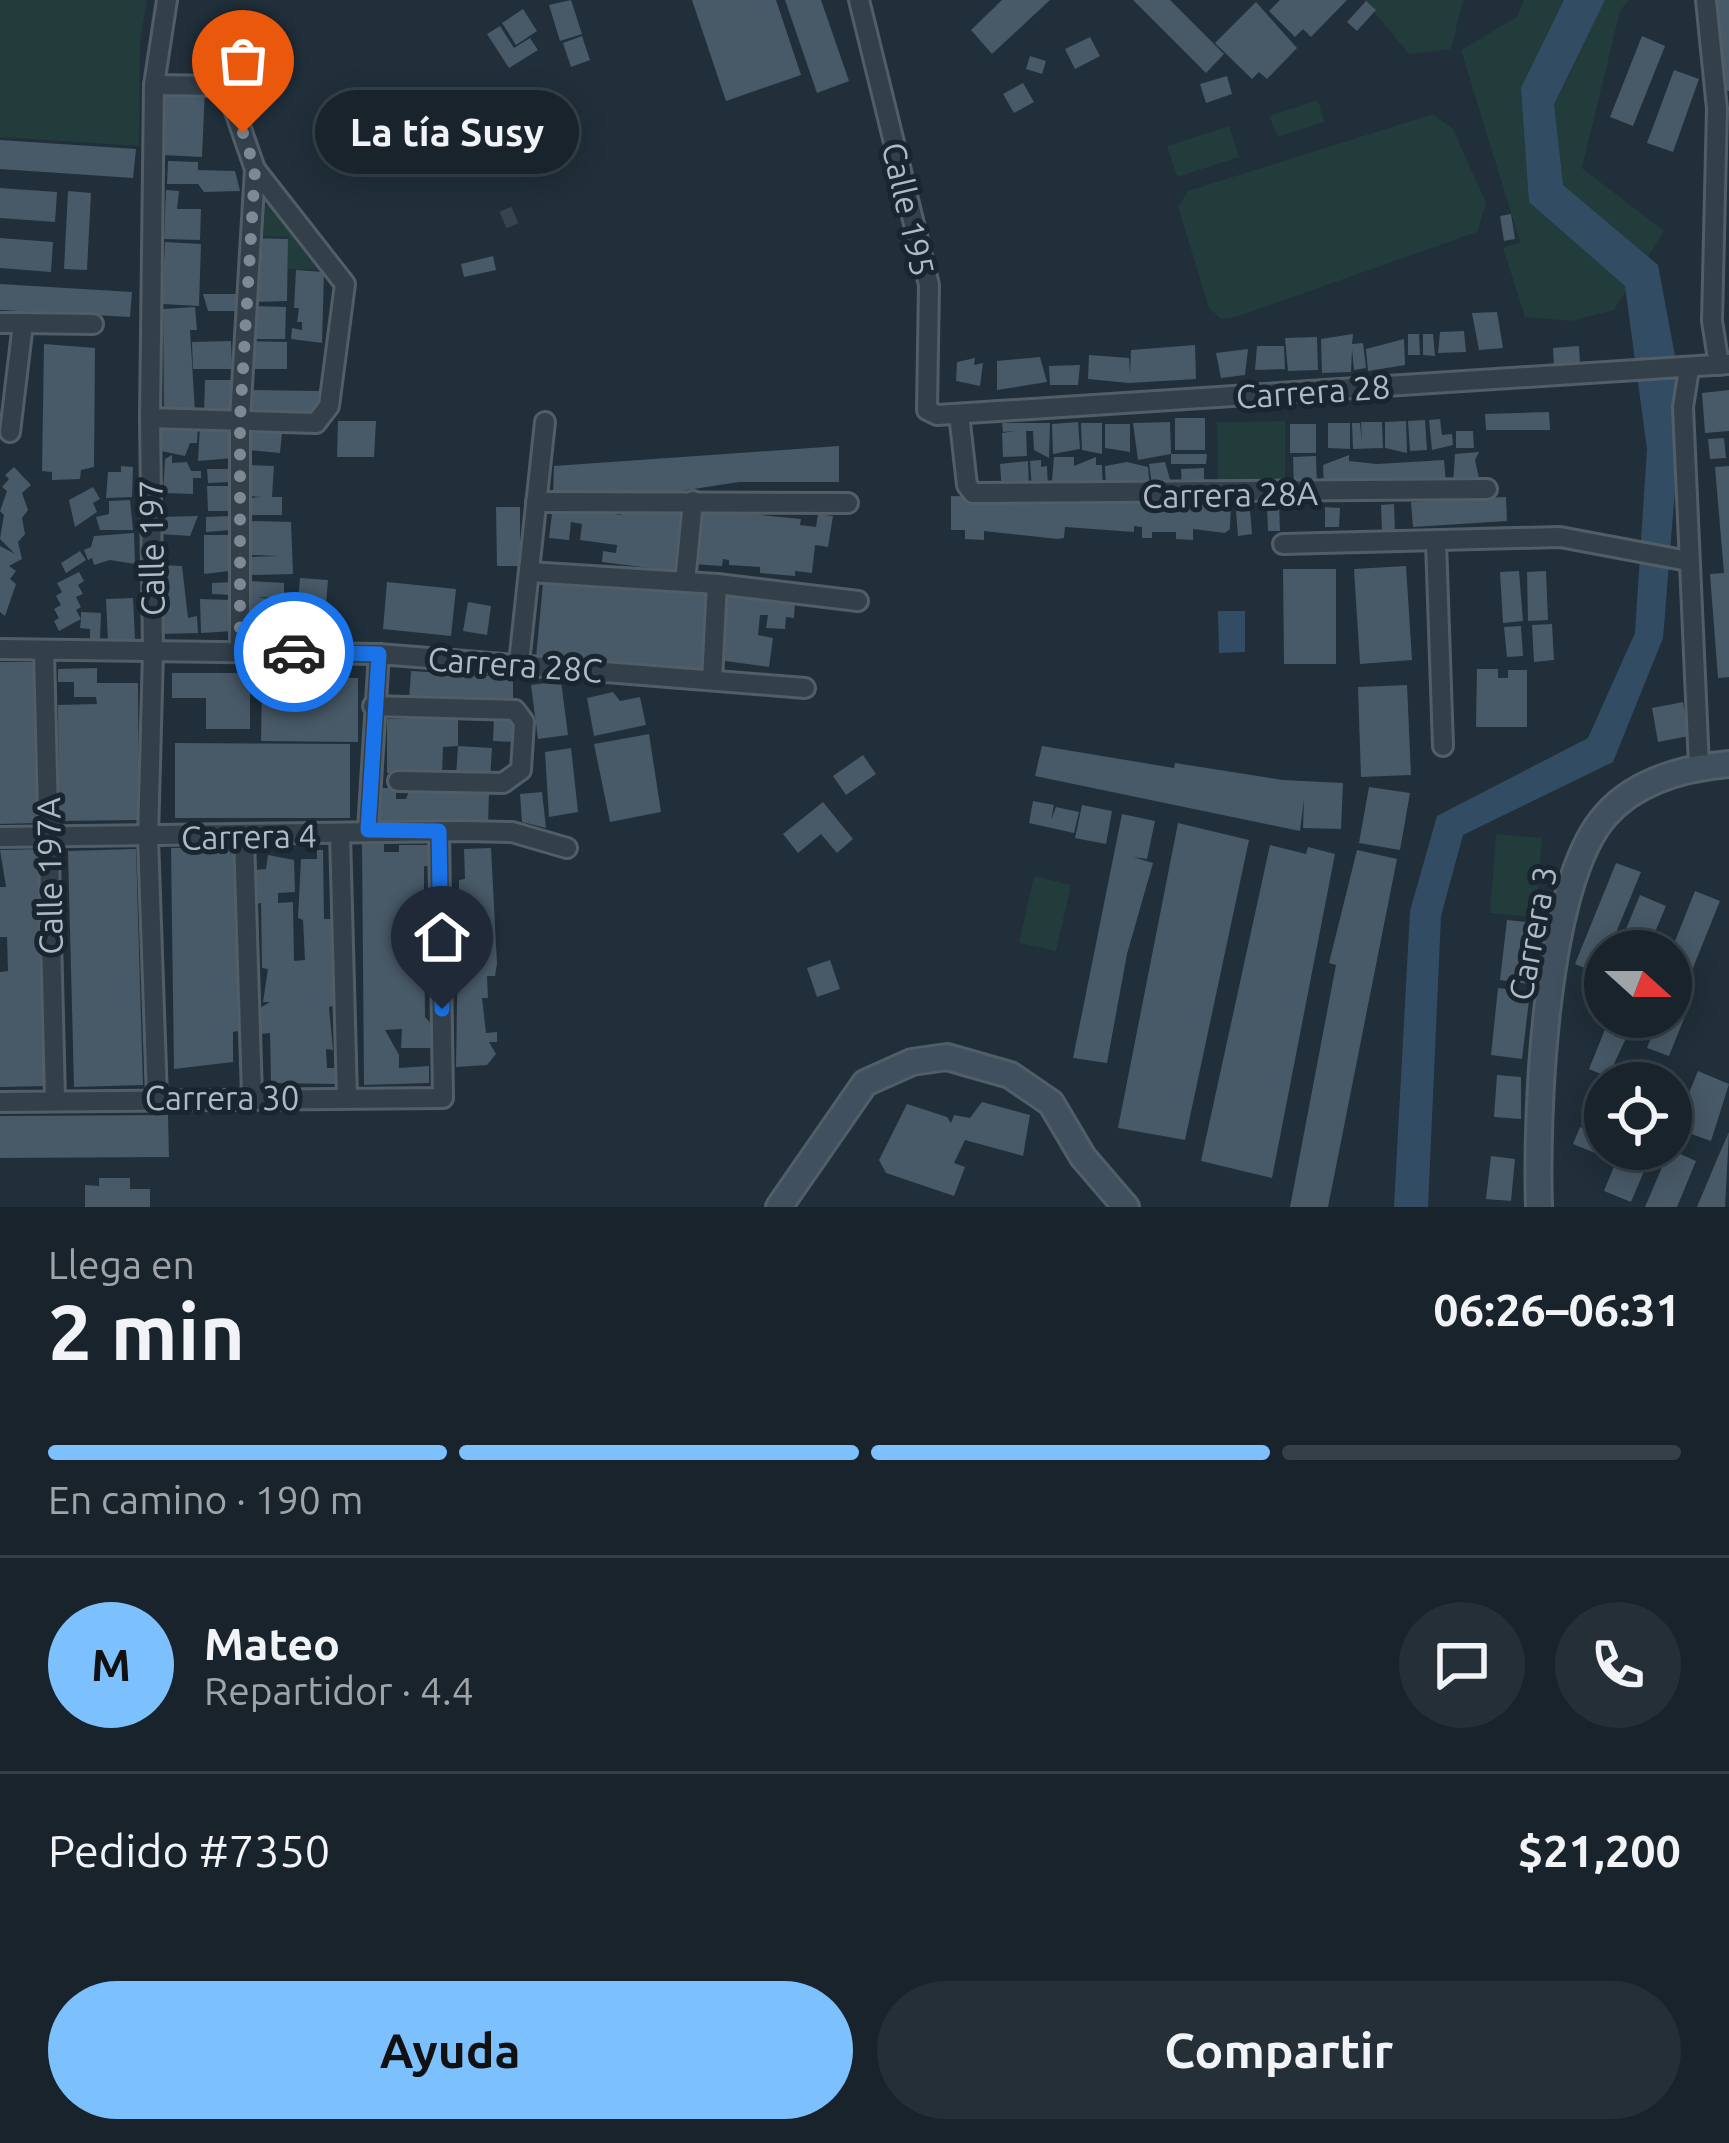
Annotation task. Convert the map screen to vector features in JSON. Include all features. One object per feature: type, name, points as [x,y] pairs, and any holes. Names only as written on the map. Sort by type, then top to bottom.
[{"type":"main road","name":"Carrera 3","points":[[1537,1203],[1541,1088],[1552,998],[1580,857],[1605,816],[1633,791],[1699,766],[1729,764]]},
{"type":"main road","points":[[779,1207],[865,1083],[912,1062],[947,1058],[1010,1075],[1051,1103],[1083,1156],[1126,1207]]},
{"type":"street","name":"Calle 197","points":[[157,1097],[148,838],[153,652],[149,418],[154,85],[167,0]]},
{"type":"street","name":"Calle 195","points":[[859,0],[929,285],[928,410],[937,415]]},
{"type":"street","points":[[1699,766],[1680,559],[1684,369],[1724,364],[1712,321],[1717,109],[1706,0]]},
{"type":"street","points":[[149,418],[316,422],[328,406],[345,284],[276,202],[255,169],[230,97],[221,86],[154,85]]},
{"type":"street","points":[[240,651],[240,419],[255,169]]},
{"type":"street","points":[[0,323],[93,324]]},
{"type":"street","points":[[10,432],[21,323]]},
{"type":"street","name":"Carrera 28","points":[[937,415],[1684,369]]},
{"type":"street","name":"Carrera 28A","points":[[959,414],[967,485],[973,493],[1487,489]]},
{"type":"street","points":[[519,663],[545,422]]},
{"type":"street","points":[[685,582],[693,501]]},
{"type":"street","points":[[536,502],[848,502]]},
{"type":"street","points":[[1283,544],[1560,537],[1680,559]]},
{"type":"street","points":[[1436,542],[1443,746]]},
{"type":"street","points":[[529,572],[717,584],[858,601]]},
{"type":"street","points":[[712,680],[717,584]]},
{"type":"street","points":[[0,649],[153,652]]},
{"type":"street","name":"Calle 197A","points":[[44,652],[55,1099]]},
{"type":"street","name":"Carrera 28C","points":[[153,652],[379,654],[805,688]]},
{"type":"street","points":[[368,830],[379,654]]},
{"type":"street","points":[[373,706],[515,710],[524,722],[521,770],[503,783],[398,781]]},
{"type":"street","name":"Carrera 30","points":[[0,1102],[253,1096],[443,1098],[439,831]]},
{"type":"street","name":"Carrera 4","points":[[0,837],[512,832],[567,848]]},
{"type":"street","points":[[340,834],[347,1097]]},
{"type":"street","points":[[244,837],[253,1096]]},
{"type":"green space","points":[[0,0],[147,0],[140,42],[139,146],[0,137]]},
{"type":"green space","points":[[1364,0],[1463,0],[1451,49],[1409,54]]},
{"type":"green space","points":[[1524,0],[1629,0],[1620,11],[1582,168],[1664,231],[1614,310],[1571,321],[1525,317],[1503,248],[1520,242],[1461,50],[1517,17]]},
{"type":"green space","points":[[1318,100],[1324,122],[1278,137],[1269,116]]},
{"type":"green space","points":[[1433,114],[1453,129],[1486,203],[1477,232],[1236,317],[1221,319],[1209,308],[1178,207],[1188,191]]},
{"type":"green space","points":[[1229,126],[1239,157],[1177,177],[1167,146]]},
{"type":"green space","points":[[249,199],[279,210],[322,270],[288,269],[288,237],[247,236]]},
{"type":"green space","points":[[1285,421],[1285,486],[1218,487],[1217,422]]},
{"type":"green space","points":[[1496,834],[1542,838],[1536,917],[1490,913]]},
{"type":"green space","points":[[1034,876],[1071,885],[1056,951],[1019,943]]},
{"type":"water","points":[[1564,0],[1605,0],[1554,104],[1563,185],[1658,265],[1677,367],[1678,453],[1663,638],[1613,762],[1463,835],[1441,916],[1428,1207],[1394,1207],[1410,911],[1437,816],[1588,738],[1635,633],[1647,449],[1625,286],[1529,202],[1521,88]]},
{"type":"water","points":[[1218,611],[1245,611],[1245,652],[1219,653]]},
{"type":"building","points":[[571,0],[582,34],[560,41],[549,5]]},
{"type":"building","points":[[692,0],[776,0],[801,75],[726,101]]},
{"type":"building","points":[[785,0],[821,0],[849,81],[817,93]]},
{"type":"building","points":[[1002,0],[1050,0],[992,54],[971,30]]},
{"type":"building","points":[[1133,0],[1170,0],[1224,54],[1206,73]]},
{"type":"building","points":[[1280,0],[1347,0],[1311,37],[1303,29],[1295,37],[1269,11]]},
{"type":"building","points":[[1717,0],[1729,0],[1729,91],[1726,91]]},
{"type":"building","points":[[1366,1],[1376,10],[1357,31],[1347,22]]},
{"type":"building","points":[[1256,2],[1297,48],[1267,79],[1259,72],[1252,79],[1215,43]]},
{"type":"building","points":[[523,9],[537,31],[516,45],[502,23]]},
{"type":"building","points":[[500,26],[514,48],[530,38],[538,50],[509,68],[487,34]]},
{"type":"building","points":[[582,36],[590,60],[571,67],[563,43]]},
{"type":"building","points":[[1642,36],[1665,46],[1633,126],[1610,117]]},
{"type":"building","points":[[1090,37],[1100,56],[1075,69],[1065,49]]},
{"type":"building","points":[[1030,56],[1046,61],[1042,74],[1026,69]]},
{"type":"building","points":[[1674,70],[1699,79],[1673,152],[1647,143]]},
{"type":"building","points":[[1227,76],[1232,94],[1206,103],[1200,84]]},
{"type":"building","points":[[1023,83],[1034,102],[1014,113],[1003,94]]},
{"type":"building","points":[[166,88],[205,88],[202,157],[163,155]]},
{"type":"building","points":[[0,140],[136,149],[133,178],[0,169]]},
{"type":"building","points":[[168,161],[198,162],[198,170],[235,171],[240,191],[204,192],[198,184],[167,184]]},
{"type":"building","points":[[0,188],[57,192],[55,222],[0,218]]},
{"type":"building","points":[[166,190],[179,191],[177,209],[201,209],[200,240],[164,239]]},
{"type":"building","points":[[68,191],[91,193],[87,270],[64,269]]},
{"type":"building","points":[[1511,214],[1515,239],[1504,241],[1500,216]]},
{"type":"building","points":[[0,238],[53,242],[51,272],[0,268]]},
{"type":"building","points":[[253,238],[288,239],[287,301],[253,302]]},
{"type":"building","points":[[165,242],[201,244],[199,306],[162,304]]},
{"type":"building","points":[[493,256],[496,270],[464,277],[461,264]]},
{"type":"building","points":[[296,270],[324,272],[322,343],[291,339],[292,328],[302,330],[302,322],[297,322],[299,308],[294,308]]},
{"type":"building","points":[[0,284],[132,292],[130,317],[0,310]]},
{"type":"building","points":[[203,294],[236,294],[236,311],[208,311]]},
{"type":"building","points":[[253,306],[286,307],[285,339],[252,339]]},
{"type":"building","points":[[195,307],[197,330],[190,330],[195,412],[164,412],[163,309]]},
{"type":"building","points":[[1497,312],[1503,348],[1479,350],[1472,313]]},
{"type":"building","points":[[1464,331],[1466,352],[1438,353],[1440,332]]},
{"type":"building","points":[[1353,334],[1352,344],[1363,343],[1366,368],[1354,370],[1352,349],[1351,372],[1322,373],[1321,339]]},
{"type":"building","points":[[1408,334],[1419,334],[1420,355],[1408,355]]},
{"type":"building","points":[[1423,334],[1433,334],[1435,356],[1423,355]]},
{"type":"building","points":[[1317,337],[1318,370],[1288,371],[1285,338]]},
{"type":"building","points":[[1404,339],[1405,365],[1368,371],[1366,349]]},
{"type":"building","points":[[231,341],[232,369],[193,369],[192,342]]},
{"type":"building","points":[[247,341],[287,342],[287,369],[246,369]]},
{"type":"building","points":[[44,344],[95,348],[94,467],[81,470],[80,479],[52,480],[52,472],[42,471]]},
{"type":"building","points":[[1195,345],[1196,379],[1129,383],[1088,379],[1089,355],[1129,358],[1130,374],[1131,350]]},
{"type":"building","points":[[1257,346],[1284,346],[1285,369],[1255,370]]},
{"type":"building","points":[[1579,346],[1580,364],[1554,366],[1553,348]]},
{"type":"building","points":[[1248,349],[1245,375],[1221,378],[1216,353]]},
{"type":"building","points":[[1040,357],[1047,382],[997,390],[997,361]]},
{"type":"building","points":[[975,358],[974,365],[983,363],[980,386],[956,381],[957,362]]},
{"type":"building","points":[[1080,365],[1078,385],[1050,385],[1049,366]]},
{"type":"building","points":[[205,380],[233,380],[235,410],[204,412]]},
{"type":"building","points":[[248,390],[319,391],[318,414],[247,413]]},
{"type":"building","points":[[1729,390],[1729,431],[1705,433],[1702,393]]},
{"type":"building","points":[[1549,412],[1550,430],[1486,430],[1485,414]]},
{"type":"building","points":[[1175,418],[1205,418],[1205,450],[1175,450]]},
{"type":"building","points":[[1440,419],[1442,435],[1452,434],[1453,445],[1432,450],[1429,420]]},
{"type":"building","points":[[1425,420],[1427,450],[1410,451],[1408,421]]},
{"type":"building","points":[[338,421],[376,421],[374,457],[337,457]]},
{"type":"building","points":[[1406,421],[1407,453],[1385,448],[1385,422]]},
{"type":"building","points":[[1078,422],[1080,449],[1053,454],[1052,424]]},
{"type":"building","points":[[1170,422],[1171,454],[1138,460],[1133,423]]},
{"type":"building","points":[[1361,422],[1382,422],[1383,448],[1353,449],[1352,423],[1360,423],[1362,442]]},
{"type":"building","points":[[162,423],[198,424],[197,443],[190,443],[185,456],[161,451]]},
{"type":"building","points":[[1002,423],[1050,423],[1049,458],[1034,450],[1033,431],[1026,431],[1027,456],[1003,457],[1002,433],[1015,431],[1003,432]]},
{"type":"building","points":[[1081,423],[1102,423],[1102,454],[1082,450]]},
{"type":"building","points":[[1328,423],[1350,423],[1350,449],[1328,448]]},
{"type":"building","points":[[1105,424],[1130,424],[1130,452],[1105,448]]},
{"type":"building","points":[[1290,424],[1316,424],[1316,453],[1290,453]]},
{"type":"building","points":[[200,425],[233,426],[234,458],[198,461]]},
{"type":"building","points":[[250,431],[282,433],[280,453],[248,450]]},
{"type":"building","points":[[1456,431],[1473,431],[1474,448],[1456,448]]},
{"type":"building","points":[[1724,438],[1726,458],[1710,459],[1708,439]]},
{"type":"building","points":[[839,446],[839,482],[739,482],[655,495],[553,495],[554,466]]},
{"type":"building","points":[[1479,452],[1475,460],[1480,483],[1453,485],[1455,454]]},
{"type":"building","points":[[1171,454],[1207,454],[1206,464],[1171,464]]},
{"type":"building","points":[[172,455],[172,463],[187,462],[191,471],[201,471],[201,478],[193,478],[193,494],[163,493],[165,459]]},
{"type":"building","points":[[1349,455],[1349,461],[1377,464],[1444,460],[1446,483],[1324,486],[1323,465]]},
{"type":"building","points":[[1316,456],[1317,487],[1294,488],[1293,457]]},
{"type":"building","points":[[1054,457],[1074,457],[1074,466],[1096,457],[1096,465],[1102,465],[1103,491],[1051,492]]},
{"type":"building","points":[[1041,460],[1041,467],[1047,466],[1048,489],[1032,490],[1030,461]]},
{"type":"building","points":[[1028,461],[1029,490],[1002,492],[1000,464]]},
{"type":"building","points":[[1127,462],[1148,467],[1150,491],[1106,493],[1105,466]]},
{"type":"building","points":[[1165,462],[1173,490],[1153,492],[1149,464]]},
{"type":"building","points":[[249,465],[274,466],[272,497],[282,497],[282,515],[249,515],[248,498],[262,497],[249,496]]},
{"type":"building","points":[[121,466],[133,467],[132,497],[106,498],[108,472],[121,472]]},
{"type":"building","points":[[1729,466],[1729,677],[1718,678],[1710,574],[1724,573],[1715,467]]},
{"type":"building","points":[[14,467],[31,485],[22,493],[28,510],[22,518],[25,534],[18,542],[22,559],[9,566],[16,571],[10,579],[16,584],[5,616],[0,612],[0,546],[15,554],[0,539],[4,515],[0,511],[7,491],[2,487],[9,479],[5,475]]},
{"type":"building","points":[[1204,468],[1204,489],[1182,490],[1181,469]]},
{"type":"building","points":[[207,469],[230,469],[231,482],[208,483]]},
{"type":"building","points":[[207,486],[230,486],[231,511],[208,511]]},
{"type":"building","points":[[93,487],[100,499],[93,503],[97,512],[75,527],[69,500]]},
{"type":"building","points":[[951,496],[1231,502],[1230,529],[1225,533],[1193,529],[1193,540],[1176,539],[1176,532],[1152,532],[1152,538],[1142,538],[1142,527],[1134,526],[1134,532],[1065,527],[1064,538],[1058,539],[984,531],[984,540],[965,539],[965,530],[951,530]]},
{"type":"building","points":[[1506,497],[1507,521],[1413,527],[1411,502]]},
{"type":"building","points":[[130,500],[133,530],[100,530],[96,517],[109,514],[109,501]]},
{"type":"building","points":[[1279,503],[1280,531],[1268,531],[1267,504]]},
{"type":"building","points":[[622,504],[688,509],[681,572],[602,562],[603,551],[616,553],[617,545],[580,540],[582,524],[571,522],[569,540],[549,538],[553,506],[621,515]]},
{"type":"building","points":[[1394,504],[1395,531],[1382,532],[1381,505]]},
{"type":"building","points":[[496,507],[520,507],[520,566],[497,566]]},
{"type":"building","points":[[1325,507],[1340,508],[1339,527],[1325,527]]},
{"type":"building","points":[[700,509],[801,519],[800,525],[816,527],[818,514],[833,516],[828,547],[815,545],[812,573],[795,571],[795,576],[760,573],[760,567],[729,565],[723,559],[722,566],[692,564]]},
{"type":"building","points":[[1250,510],[1252,534],[1238,536],[1236,511]]},
{"type":"building","points":[[198,516],[190,536],[160,534],[160,517]]},
{"type":"building","points":[[231,516],[231,530],[206,532],[206,517]]},
{"type":"building","points":[[250,521],[291,522],[293,574],[249,575],[249,557],[280,556],[251,555]]},
{"type":"building","points":[[134,533],[135,564],[110,560],[94,565],[92,558],[88,560],[84,550],[91,547],[94,536]]},
{"type":"building","points":[[204,535],[239,535],[238,570],[204,574]]},
{"type":"building","points":[[80,551],[86,560],[66,573],[61,563]]},
{"type":"building","points":[[161,565],[182,566],[188,618],[197,616],[198,633],[159,634]]},
{"type":"building","points":[[1406,566],[1412,660],[1360,664],[1354,569]]},
{"type":"building","points":[[1283,569],[1336,569],[1336,664],[1284,664]]},
{"type":"building","points":[[1519,571],[1523,621],[1503,623],[1500,572]]},
{"type":"building","points":[[1546,571],[1548,620],[1528,621],[1527,572]]},
{"type":"building","points":[[79,572],[83,594],[76,597],[81,607],[76,610],[81,619],[59,631],[54,609],[61,605],[56,596],[62,592],[57,583]]},
{"type":"building","points":[[300,578],[328,580],[325,617],[297,615]]},
{"type":"building","points":[[250,581],[284,583],[284,598],[258,597],[273,600],[272,614],[247,611]]},
{"type":"building","points":[[232,582],[232,595],[212,594],[212,583]]},
{"type":"building","points":[[387,582],[456,589],[451,636],[383,629]]},
{"type":"building","points":[[543,583],[707,595],[704,670],[536,658]]},
{"type":"building","points":[[726,593],[795,600],[794,618],[786,617],[785,629],[766,628],[768,615],[760,615],[758,635],[773,638],[769,667],[718,660]]},
{"type":"building","points":[[133,598],[135,639],[108,641],[106,599]]},
{"type":"building","points":[[200,599],[233,600],[234,631],[201,633]]},
{"type":"building","points":[[468,602],[491,606],[487,635],[463,631]]},
{"type":"building","points":[[81,612],[101,613],[100,640],[90,640],[90,629],[80,628]]},
{"type":"building","points":[[247,615],[280,618],[278,638],[246,636]]},
{"type":"building","points":[[1552,624],[1554,660],[1534,662],[1532,625]]},
{"type":"building","points":[[1521,626],[1523,656],[1507,657],[1504,627]]},
{"type":"building","points":[[0,662],[34,662],[37,823],[0,824]]},
{"type":"building","points":[[97,668],[97,683],[138,683],[139,820],[59,821],[58,705],[97,704],[96,697],[74,697],[74,682],[58,682],[58,669]]},
{"type":"building","points":[[1477,669],[1498,669],[1498,678],[1508,678],[1508,670],[1527,670],[1527,727],[1476,727]]},
{"type":"building","points":[[411,671],[513,677],[513,705],[409,700]]},
{"type":"building","points":[[172,673],[250,673],[250,729],[206,729],[206,698],[172,698]]},
{"type":"building","points":[[262,677],[358,678],[358,742],[261,741]]},
{"type":"building","points":[[561,681],[568,735],[538,739],[531,685]]},
{"type":"building","points":[[1407,685],[1411,775],[1361,777],[1358,687]]},
{"type":"building","points":[[613,692],[620,701],[640,697],[646,725],[594,736],[587,698]]},
{"type":"building","points":[[1683,702],[1689,736],[1658,742],[1652,708]]},
{"type":"building","points":[[494,718],[516,719],[515,742],[493,741]]},
{"type":"building","points":[[387,719],[458,719],[458,746],[443,747],[442,776],[387,773]]},
{"type":"building","points":[[649,734],[661,812],[610,822],[594,744]]},
{"type":"building","points":[[175,743],[350,744],[350,818],[175,818]]},
{"type":"building","points":[[458,746],[492,748],[490,780],[456,776]]},
{"type":"building","points":[[1042,746],[1174,768],[1175,763],[1283,780],[1343,783],[1341,829],[1303,828],[1304,799],[1300,831],[1035,776]]},
{"type":"building","points":[[571,748],[578,812],[549,817],[545,752]]},
{"type":"building","points":[[863,755],[876,774],[846,795],[833,776]]},
{"type":"building","points":[[1369,787],[1410,793],[1400,850],[1359,843]]},
{"type":"building","points":[[381,788],[396,788],[396,799],[406,799],[409,791],[489,793],[488,824],[371,822],[371,807],[381,805]]},
{"type":"building","points":[[542,792],[546,828],[522,822],[520,794]]},
{"type":"building","points":[[1033,801],[1054,805],[1051,820],[1056,807],[1079,812],[1074,833],[1029,823]]},
{"type":"building","points":[[823,802],[853,839],[837,853],[821,834],[798,853],[783,834]]},
{"type":"building","points":[[1082,805],[1112,811],[1106,844],[1075,838]]},
{"type":"building","points":[[1122,814],[1155,821],[1147,859],[1133,857],[1153,863],[1127,954],[1107,1063],[1073,1058]]},
{"type":"building","points":[[1178,823],[1249,840],[1185,1140],[1118,1128]]},
{"type":"building","points":[[362,843],[384,843],[384,852],[399,852],[399,845],[435,845],[435,867],[424,866],[424,900],[425,1017],[435,1028],[435,1048],[401,1048],[402,1029],[385,1030],[399,1055],[399,1068],[429,1066],[429,1083],[364,1085]]},
{"type":"building","points":[[1270,845],[1306,854],[1308,847],[1335,854],[1272,1178],[1201,1161]]},
{"type":"building","points":[[236,847],[238,1031],[233,1032],[233,1062],[174,1069],[171,848]]},
{"type":"building","points":[[491,848],[497,964],[495,976],[487,976],[488,998],[482,998],[486,1033],[497,1032],[497,1042],[489,1042],[496,1054],[487,1065],[456,1067],[459,880],[465,879],[464,849]]},
{"type":"building","points":[[42,849],[46,1086],[0,1087],[0,972],[8,971],[7,937],[0,937],[0,887],[6,887],[0,850]]},
{"type":"building","points":[[136,849],[143,1085],[74,1087],[68,851]]},
{"type":"building","points":[[317,850],[323,850],[324,919],[331,919],[333,964],[338,967],[337,1005],[329,1007],[333,1050],[326,1049],[327,1068],[337,1068],[337,1084],[271,1083],[270,1033],[260,1034],[260,1008],[270,1002],[263,1002],[268,969],[262,968],[261,903],[255,904],[254,870],[266,869],[268,855],[294,860],[295,892],[278,893],[278,903],[293,902],[294,961],[305,960],[303,920],[298,918],[301,859],[317,859]]},
{"type":"building","points":[[1357,850],[1397,859],[1328,1207],[1290,1207],[1336,965],[1329,963]]},
{"type":"building","points":[[1616,863],[1641,872],[1617,930],[1589,930]]},
{"type":"building","points":[[1695,891],[1720,901],[1692,970],[1692,930],[1679,930]]},
{"type":"building","points":[[1640,895],[1666,906],[1656,930],[1626,930]]},
{"type":"building","points":[[1507,920],[1536,923],[1529,984],[1500,980]]},
{"type":"building","points":[[1584,942],[1584,968],[1575,964]]},
{"type":"building","points":[[830,960],[840,989],[817,997],[807,968]]},
{"type":"building","points":[[1498,988],[1530,992],[1522,1059],[1491,1055]]},
{"type":"building","points":[[1602,1038],[1626,1038],[1615,1062],[1592,1062]]},
{"type":"building","points":[[1651,1038],[1676,1038],[1669,1056],[1647,1048]]},
{"type":"building","points":[[1698,1071],[1729,1084],[1711,1141],[1692,1134],[1692,1086]]},
{"type":"building","points":[[1497,1075],[1521,1077],[1521,1119],[1494,1117]]},
{"type":"building","points":[[982,1102],[1030,1115],[1023,1156],[965,1140],[954,1163],[965,1167],[954,1196],[886,1173],[879,1160],[907,1104],[947,1117],[951,1123],[954,1115],[970,1118]]},
{"type":"building","points":[[168,1115],[169,1157],[0,1158],[0,1116]]},
{"type":"building","points":[[1580,1127],[1584,1129],[1584,1148],[1573,1144]]},
{"type":"building","points":[[1729,1132],[1725,1207],[1697,1207],[1718,1157]]},
{"type":"building","points":[[1491,1156],[1515,1159],[1511,1201],[1486,1199]]},
{"type":"building","points":[[1692,1159],[1696,1161],[1677,1207],[1645,1207],[1661,1170],[1692,1170]]},
{"type":"building","points":[[1612,1170],[1644,1170],[1631,1202],[1604,1191]]},
{"type":"building","points":[[99,1178],[130,1178],[130,1189],[150,1189],[150,1207],[85,1207],[85,1185],[99,1186]]},
{"type":"tunnel","points":[[503,220],[515,215]]},
{"type":"way so far","points":[[243,133],[255,169],[240,419],[240,651],[294,652]]},
{"type":"place","name":"La tía Susy","points":[[243,133]]},
{"type":"route","points":[[294,652],[379,654],[368,830],[439,831],[442,1009]]}]
